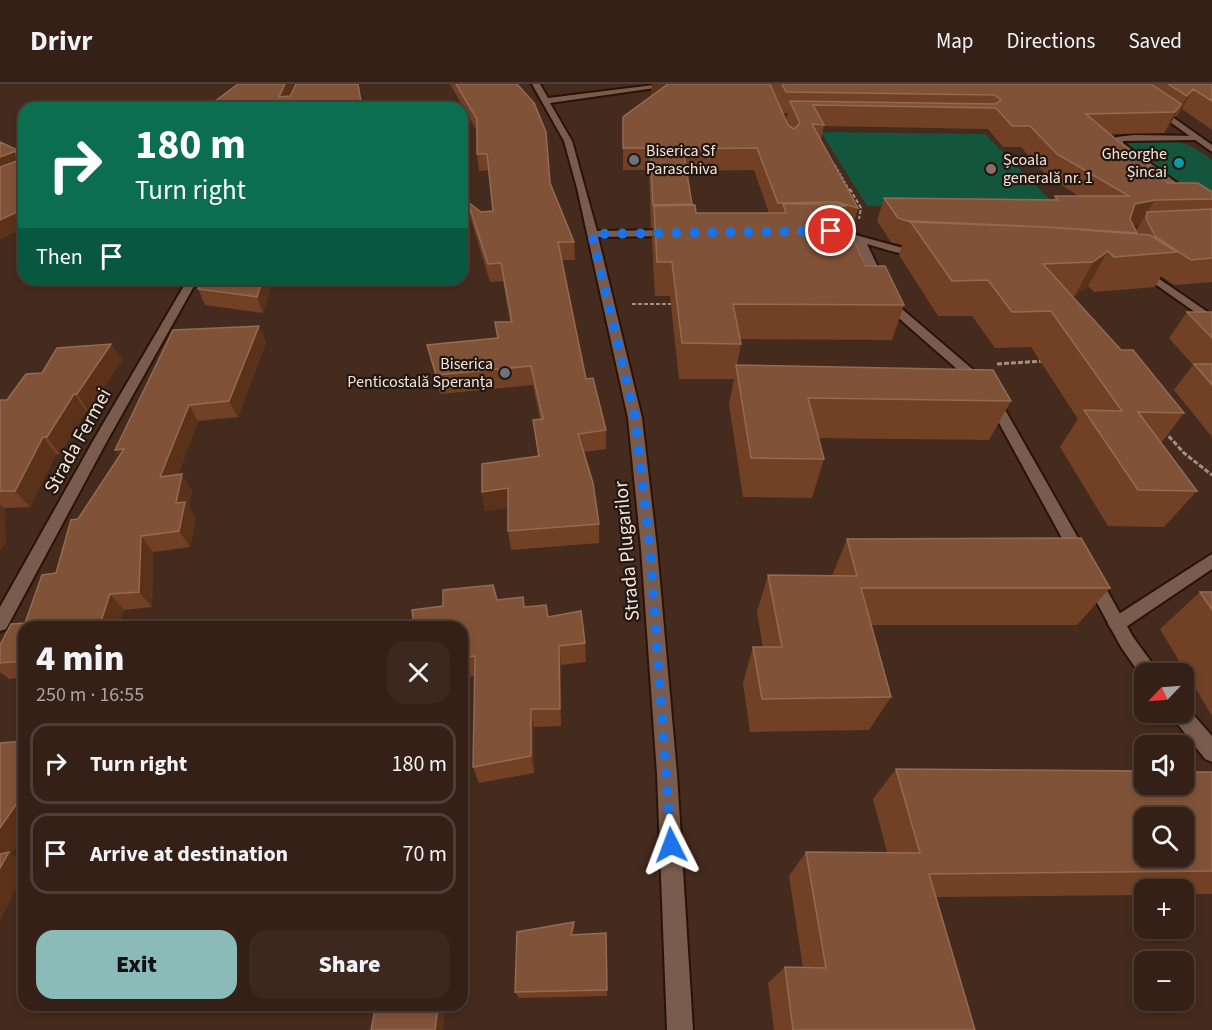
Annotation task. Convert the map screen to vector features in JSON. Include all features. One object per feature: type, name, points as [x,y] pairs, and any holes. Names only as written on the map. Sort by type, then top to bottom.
[{"type":"street","name":"Strada Plugarilor","points":[[536,84],[568,141],[635,418],[650,548],[668,791],[680,1030]]},
{"type":"street","points":[[545,101],[679,84]]},
{"type":"street","points":[[1120,87],[1130,91],[1212,149]]},
{"type":"street","points":[[1196,138],[1134,137],[1119,139],[1119,144],[1210,212]]},
{"type":"street","points":[[820,231],[843,233],[903,251],[939,253]]},
{"type":"street","points":[[592,234],[689,232]]},
{"type":"street","points":[[859,239],[890,304],[986,388],[1127,642],[1143,663]]},
{"type":"street","points":[[1134,264],[1212,320]]},
{"type":"street","name":"Strada Fermei","points":[[0,624],[100,441],[190,285]]},
{"type":"street","points":[[1117,624],[1212,560]]},
{"type":"street","points":[[1189,723],[1212,752]]},
{"type":"path","points":[[832,162],[861,208],[860,217],[843,233]]},
{"type":"path","points":[[609,304],[685,304]]},
{"type":"path","points":[[963,367],[1053,360]]},
{"type":"path","points":[[1162,430],[1184,453],[1212,475]]},
{"type":"green space","points":[[821,132],[985,134],[1054,204],[867,206]]},
{"type":"green space","points":[[1132,140],[1165,140],[1183,143],[1212,160],[1212,207],[1128,145]]},
{"type":"building","points":[[238,84],[285,84],[279,97],[290,96],[296,84],[358,84],[361,102],[214,102]]},
{"type":"building","points":[[456,84],[517,84],[534,103],[546,132],[550,183],[574,242],[558,242],[586,379],[593,378],[606,430],[578,434],[593,483],[599,524],[508,531],[508,488],[482,492],[482,464],[539,456],[533,420],[543,419],[531,366],[436,375],[427,345],[498,338],[495,322],[512,322],[501,263],[488,264],[468,202],[481,212],[493,211],[487,154],[477,154],[477,119]]},
{"type":"building","points":[[668,84],[770,84],[788,125],[794,129],[800,123],[790,101],[995,104],[1001,100],[995,95],[786,92],[782,84],[1151,84],[1181,104],[1175,112],[1086,114],[1168,183],[1198,183],[1212,192],[1212,199],[1155,200],[1135,204],[1130,219],[1137,233],[910,222],[898,218],[884,198],[1058,200],[1055,196],[1129,196],[1057,154],[1030,126],[1012,126],[996,108],[813,105],[824,125],[812,124],[858,208],[837,202],[778,203],[757,148],[683,149],[692,204],[653,205],[650,148],[623,148],[623,117]]},
{"type":"building","points":[[1168,84],[1212,84],[1212,101],[1193,89],[1187,96]]},
{"type":"building","points":[[0,142],[18,150],[18,211],[0,220],[0,167],[17,161],[16,151],[0,157]]},
{"type":"building","points":[[783,204],[847,206],[838,206],[866,266],[885,266],[904,305],[733,304],[741,344],[682,343],[672,262],[657,262],[654,206],[695,205],[696,213],[786,213]]},
{"type":"building","points":[[1212,209],[1212,258],[1191,260],[1155,236],[1146,218],[1147,212]]},
{"type":"building","points":[[910,221],[1046,227],[1150,235],[1177,252],[1114,257],[1108,251],[1093,262],[1043,264],[1121,350],[1133,350],[1184,413],[1138,412],[1197,491],[1138,490],[1084,410],[1122,411],[1051,311],[1012,312],[988,280],[952,281]]},
{"type":"building","points":[[200,285],[261,285],[257,297],[198,289]]},
{"type":"building","points":[[1187,312],[1212,312],[1212,338]]},
{"type":"building","points":[[259,326],[229,401],[189,405],[160,477],[182,474],[176,503],[185,502],[179,531],[141,536],[139,592],[110,594],[101,621],[26,621],[42,575],[56,573],[71,520],[78,519],[124,449],[115,450],[173,330]]},
{"type":"building","points":[[111,344],[77,394],[74,394],[47,437],[43,437],[15,491],[0,491],[0,400],[7,400],[26,374],[42,373],[57,348]]},
{"type":"building","points":[[1194,364],[1212,364],[1212,385]]},
{"type":"building","points":[[736,365],[993,370],[1011,401],[808,398],[824,459],[751,458]]},
{"type":"building","points":[[1081,538],[1110,588],[861,588],[891,697],[762,699],[753,647],[782,647],[768,575],[857,576],[847,539]]},
{"type":"building","points":[[493,585],[497,600],[523,597],[524,607],[546,605],[548,617],[581,611],[585,643],[559,646],[560,709],[531,709],[531,756],[473,767],[475,656],[468,657],[468,621],[413,621],[412,610],[443,606],[443,590]]},
{"type":"building","points":[[1200,592],[1212,592],[1212,610]]},
{"type":"building","points":[[11,624],[18,624],[18,662],[0,663],[0,645]]},
{"type":"building","points":[[18,742],[18,802],[0,828],[0,743]]},
{"type":"building","points":[[896,769],[1134,771],[1134,795],[1194,795],[1194,772],[1212,772],[1212,871],[929,874],[975,1030],[793,1030],[785,967],[826,968],[806,852],[920,853]]},
{"type":"building","points":[[9,852],[0,868],[0,854]]},
{"type":"building","points":[[574,922],[571,935],[606,933],[607,990],[515,992],[517,932]]},
{"type":"building","points":[[375,1011],[437,1011],[435,1030],[371,1030]]},
{"type":"place","name":"Biserica Sf Paraschiva","points":[[634,160]]},
{"type":"place","name":"Gheorghe Șincai","points":[[1179,163]]},
{"type":"place","name":"Școala generală nr. 1","points":[[991,169]]},
{"type":"place","name":"Biserica Penticostală Speranța","points":[[505,373]]},
{"type":"route","points":[[671,845],[650,548],[635,418],[592,234],[831,231]]}]
